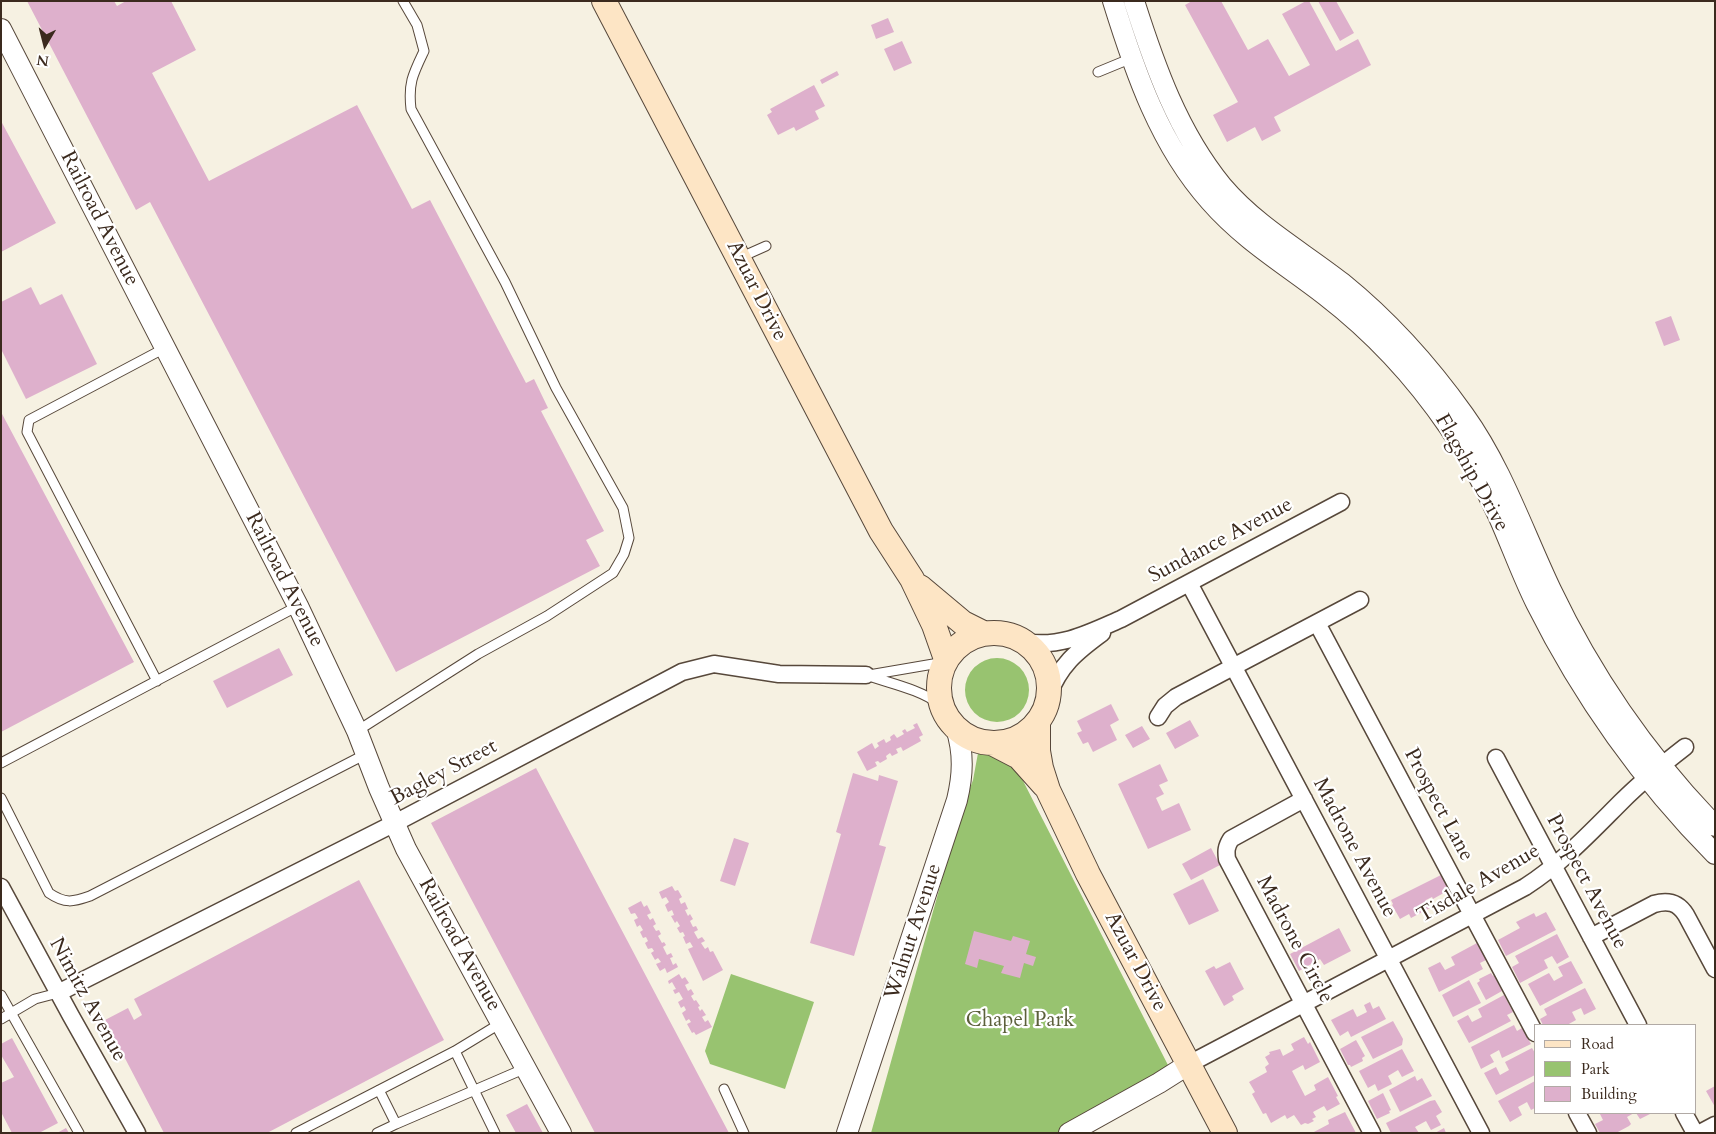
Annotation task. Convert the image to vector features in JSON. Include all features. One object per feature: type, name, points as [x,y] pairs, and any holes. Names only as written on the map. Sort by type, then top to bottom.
[{"type":"main road","name":"Azuar Drive","points":[[604,1],[881,531],[912,579],[934,625],[945,660]]},
{"type":"main road","name":"Azuar Drive","points":[[912,579],[949,613],[963,623],[983,633]]},
{"type":"main road","points":[[983,633],[1004,634],[1025,642],[1036,652],[1048,674],[1048,696],[1045,708],[1038,721],[1018,737],[1005,742],[979,741],[967,736],[956,728],[946,716],[941,705],[938,694],[939,680],[945,660],[956,647],[969,638],[983,633]]},
{"type":"main road","name":"Azuar Drive","points":[[1038,721],[1038,751],[1048,790],[1088,874],[1226,1133]]},
{"type":"main road","name":"Azuar Drive","points":[[992,743],[1019,757],[1048,790]]},
{"type":"street","name":"Flagship Drive","points":[[1113,1],[1149,102],[1169,143],[1194,182],[1209,201],[1246,237],[1328,298],[1372,337],[1410,376],[1448,426],[1490,499],[1534,600],[1565,658],[1599,713],[1646,779],[1715,854]]},
{"type":"street","name":"Flagship Drive","points":[[1134,1],[1151,52],[1176,115],[1210,170],[1224,188],[1258,222],[1340,282],[1386,323],[1424,363],[1466,418],[1508,490],[1552,591],[1586,655],[1615,702],[1661,766],[1715,826]]},
{"type":"street","name":"Railroad Avenue","points":[[1,29],[298,606],[357,731],[406,849],[561,1133]]},
{"type":"street","name":"Sundance Avenue","points":[[1025,642],[1053,644],[1121,619],[1341,502]]},
{"type":"street","name":"Madrone Avenue","points":[[1189,583],[1481,1133]]},
{"type":"street","points":[[1158,717],[1165,706],[1176,697],[1360,600]]},
{"type":"street","name":"Sundance Avenue","points":[[1048,696],[1065,664],[1077,652],[1121,619]]},
{"type":"street","name":"Prospect Lane","points":[[1317,622],[1534,1031]]},
{"type":"street","name":"Bagley Street","points":[[58,993],[394,823],[682,672],[714,664],[779,674],[866,675]]},
{"type":"street","name":"Walnut Avenue","points":[[848,1133],[957,800],[961,783],[962,756],[956,728]]},
{"type":"street","name":"Tisdale Avenue","points":[[1189,1064],[1525,887],[1554,867],[1646,779],[1685,747]]},
{"type":"street","name":"Prospect Avenue","points":[[1496,758],[1637,1024]]},
{"type":"street","name":"Madrone Circle","points":[[1304,799],[1231,839],[1226,846],[1226,852],[1372,1133]]},
{"type":"street","name":"Nimitz Avenue","points":[[1,888],[137,1133]]},
{"type":"street","points":[[1591,937],[1654,904],[1663,902],[1673,903],[1682,908],[1715,969]]},
{"type":"street","points":[[1069,1133],[1159,1083],[1189,1064]]},
{"type":"street","points":[[1578,1114],[1588,1133]]},
{"type":"street","points":[[1685,1114],[1695,1133]]},
{"type":"street","points":[[1700,1133],[1715,1125]]},
{"type":"lane","points":[[357,731],[478,654],[547,616],[612,573],[624,554],[629,538],[623,508],[556,388],[505,282],[411,109],[409,91],[413,74],[424,51],[417,25],[403,1]]},
{"type":"lane","points":[[1098,72],[1132,58]]},
{"type":"lane","points":[[739,258],[766,246]]},
{"type":"lane","points":[[157,681],[27,432],[29,420],[165,348]]},
{"type":"lane","points":[[1,763],[298,606]]},
{"type":"lane","name":"Bagley Street","points":[[866,675],[945,660]]},
{"type":"lane","name":"Bagley Street","points":[[866,675],[918,692],[930,697],[941,705]]},
{"type":"lane","points":[[1,798],[49,893],[56,898],[74,902],[90,896],[366,754]]},
{"type":"lane","points":[[1,1019],[36,999],[58,993]]},
{"type":"lane","points":[[1,996],[79,1133]]},
{"type":"lane","points":[[296,1133],[454,1050],[501,1022]]},
{"type":"lane","points":[[454,1050],[495,1133]]},
{"type":"lane","points":[[378,1133],[526,1068]]},
{"type":"lane","points":[[724,1089],[744,1133]]},
{"type":"lane","points":[[379,1090],[396,1124]]},
{"type":"green space","points":[[997,658],[1009,660],[1020,667],[1027,678],[1029,690],[1027,702],[1020,713],[1009,720],[997,722],[985,720],[974,713],[967,702],[965,690],[967,678],[974,667],[985,660]]},
{"type":"green space","name":"Chapel Park","points":[[978,753],[998,755],[1017,769],[1171,1071],[1096,1114],[1058,1133],[871,1133],[960,815],[973,780]]},
{"type":"green space","points":[[731,974],[814,1002],[785,1089],[710,1064],[705,1051]]},
{"type":"building","points":[[27,1],[114,1],[117,6],[126,1],[171,1],[196,50],[152,73],[209,181],[357,105],[412,209],[430,200],[526,383],[534,379],[548,408],[541,411],[604,531],[586,540],[600,566],[396,672],[150,202],[136,210]]},
{"type":"building","points":[[1192,1],[1221,1],[1248,50],[1268,39],[1289,76],[1310,65],[1282,14],[1309,1],[1336,51],[1358,39],[1371,65],[1274,117],[1281,131],[1262,141],[1255,127],[1227,142],[1213,115],[1238,102],[1185,5]]},
{"type":"building","points":[[1318,1],[1336,1],[1354,33],[1340,41]]},
{"type":"building","points":[[888,18],[894,32],[876,39],[871,25]]},
{"type":"building","points":[[902,41],[912,63],[894,71],[884,49]]},
{"type":"building","points":[[837,71],[839,75],[822,84],[820,80]]},
{"type":"building","points":[[814,85],[825,106],[815,111],[819,119],[796,131],[794,127],[778,135],[767,115],[772,112],[770,109]]},
{"type":"building","points":[[1,121],[56,223],[1,252]]},
{"type":"building","points":[[31,287],[40,305],[62,294],[97,364],[26,399],[1,349],[1,302]]},
{"type":"building","points":[[1671,316],[1680,340],[1664,346],[1655,322]]},
{"type":"building","points":[[1,412],[134,662],[1,732]]},
{"type":"building","points":[[279,648],[293,675],[227,708],[213,681]]},
{"type":"building","points":[[1111,704],[1119,720],[1110,725],[1117,740],[1093,752],[1088,742],[1083,744],[1077,733],[1082,731],[1077,721]]},
{"type":"building","points":[[1190,720],[1199,736],[1175,749],[1166,733]]},
{"type":"building","points":[[917,723],[923,735],[919,737],[921,741],[903,751],[901,747],[896,749],[898,753],[892,756],[890,753],[886,756],[887,759],[880,763],[878,761],[875,762],[877,766],[867,771],[857,752],[872,743],[875,749],[879,746],[877,743],[884,739],[886,743],[891,740],[890,737],[894,734],[897,738],[904,734],[902,731],[905,729],[907,732],[915,728],[913,725]]},
{"type":"building","points":[[1142,726],[1150,739],[1133,748],[1125,735]]},
{"type":"building","points":[[1160,764],[1168,781],[1159,785],[1164,794],[1156,798],[1162,811],[1179,803],[1191,830],[1148,849],[1118,784]]},
{"type":"building","points":[[536,768],[729,1133],[595,1133],[431,823]]},
{"type":"building","points":[[853,773],[878,781],[879,775],[898,781],[879,845],[886,847],[854,956],[810,943],[841,834],[836,832]]},
{"type":"building","points":[[734,838],[749,843],[735,886],[720,881]]},
{"type":"building","points":[[1211,848],[1220,865],[1191,880],[1182,864]]},
{"type":"building","points":[[1441,875],[1449,890],[1433,899],[1432,897],[1426,900],[1430,908],[1411,918],[1409,914],[1400,919],[1391,900]]},
{"type":"building","points":[[1203,879],[1219,911],[1189,925],[1173,894]]},
{"type":"building","points":[[359,880],[444,1040],[267,1133],[164,1133],[105,1020],[128,1008],[134,1020],[142,1015],[134,999]]},
{"type":"building","points":[[672,886],[675,891],[678,890],[682,897],[679,899],[681,904],[685,902],[688,909],[685,910],[688,916],[690,914],[693,919],[690,921],[693,927],[696,926],[698,930],[694,932],[698,939],[702,937],[705,941],[701,943],[705,949],[708,947],[710,952],[713,951],[723,970],[703,981],[688,949],[693,947],[690,942],[686,944],[683,932],[680,933],[677,928],[680,926],[677,921],[675,923],[671,916],[674,915],[672,910],[668,912],[665,905],[669,902],[666,897],[662,899],[659,892]]},
{"type":"building","points":[[641,901],[644,907],[647,905],[651,913],[647,915],[650,920],[653,918],[656,924],[653,926],[661,934],[658,936],[662,943],[664,942],[666,945],[663,947],[667,955],[671,953],[673,957],[670,958],[673,965],[676,963],[678,967],[667,973],[665,968],[660,971],[656,964],[661,962],[658,958],[655,960],[651,953],[654,951],[652,948],[648,949],[645,943],[648,941],[646,937],[643,938],[640,932],[643,930],[640,925],[637,927],[634,920],[638,918],[635,913],[631,914],[628,908]]},
{"type":"building","points":[[1546,912],[1556,930],[1506,956],[1498,940],[1520,928],[1516,922],[1534,913],[1536,917]]},
{"type":"building","points":[[1339,928],[1351,951],[1324,965],[1320,959],[1299,971],[1290,954]]},
{"type":"building","points":[[974,931],[1011,941],[1013,936],[1030,941],[1026,954],[1036,957],[1033,966],[1024,963],[1020,978],[1001,973],[1004,966],[979,959],[977,968],[965,964]]},
{"type":"building","points":[[1557,934],[1569,957],[1557,964],[1552,956],[1544,960],[1548,968],[1520,983],[1512,967],[1519,963],[1515,956]]},
{"type":"building","points":[[1477,943],[1486,960],[1480,963],[1483,969],[1439,992],[1428,968],[1440,962],[1445,970],[1455,965],[1451,957]]},
{"type":"building","points":[[1571,961],[1583,983],[1540,1006],[1528,984],[1549,973],[1554,981],[1563,976],[1558,967]]},
{"type":"building","points":[[1230,962],[1244,989],[1232,996],[1234,1000],[1224,1006],[1205,971],[1214,966],[1216,969]]},
{"type":"building","points":[[1491,973],[1494,975],[1502,991],[1486,1000],[1477,983],[1480,981],[1479,979]]},
{"type":"building","points":[[679,974],[682,979],[685,977],[689,983],[685,985],[688,991],[691,989],[694,994],[691,996],[700,1006],[698,1007],[700,1011],[702,1009],[706,1015],[702,1017],[705,1022],[708,1020],[712,1027],[696,1035],[694,1032],[692,1033],[687,1024],[691,1022],[689,1019],[686,1021],[682,1013],[686,1010],[684,1006],[681,1008],[678,1002],[683,999],[679,992],[675,994],[673,990],[676,989],[672,982],[669,984],[668,981]]},
{"type":"building","points":[[1469,980],[1481,1003],[1453,1017],[1442,995]]},
{"type":"building","points":[[1585,988],[1596,1009],[1584,1015],[1581,1008],[1572,1012],[1576,1020],[1569,1024],[1542,1024],[1540,1019],[1547,1015],[1544,1009]]},
{"type":"building","points":[[1504,995],[1513,1012],[1507,1015],[1511,1021],[1469,1043],[1457,1021],[1468,1015],[1472,1022],[1482,1017],[1478,1009]]},
{"type":"building","points":[[1370,1002],[1373,1009],[1379,1006],[1386,1019],[1351,1037],[1348,1031],[1340,1036],[1331,1020],[1353,1009],[1357,1017],[1367,1012],[1364,1005]]},
{"type":"building","points":[[1393,1021],[1403,1039],[1402,1045],[1373,1059],[1361,1037]]},
{"type":"building","points":[[1514,1025],[1517,1031],[1522,1028],[1531,1044],[1502,1058],[1499,1050],[1490,1055],[1494,1062],[1481,1069],[1471,1047]]},
{"type":"building","points":[[1304,1037],[1308,1044],[1310,1042],[1320,1062],[1305,1070],[1303,1065],[1292,1071],[1305,1096],[1316,1090],[1314,1085],[1328,1077],[1340,1104],[1327,1111],[1324,1106],[1313,1112],[1316,1117],[1312,1119],[1314,1121],[1308,1124],[1301,1125],[1294,1115],[1287,1119],[1285,1115],[1271,1123],[1266,1113],[1263,1114],[1252,1094],[1255,1092],[1249,1082],[1267,1072],[1265,1067],[1269,1064],[1265,1057],[1270,1054],[1269,1052],[1280,1049],[1283,1056],[1294,1050],[1291,1044]]},
{"type":"building","points":[[12,1038],[58,1123],[39,1133],[12,1133],[1,1112],[1,1083],[14,1077],[1,1055],[1,1044]]},
{"type":"building","points":[[1356,1040],[1365,1056],[1362,1058],[1363,1061],[1351,1067],[1348,1065],[1340,1049]]},
{"type":"building","points":[[1532,1048],[1534,1051],[1534,1076],[1496,1095],[1484,1073],[1496,1067],[1500,1075],[1509,1070],[1505,1062]]},
{"type":"building","points":[[1402,1049],[1414,1071],[1402,1077],[1398,1070],[1388,1076],[1392,1084],[1378,1091],[1375,1084],[1368,1088],[1359,1071]]},
{"type":"building","points":[[1415,1076],[1417,1081],[1422,1078],[1432,1096],[1400,1112],[1389,1090]]},
{"type":"building","points":[[1534,1082],[1534,1108],[1531,1110],[1527,1102],[1518,1107],[1522,1115],[1510,1122],[1498,1101]]},
{"type":"building","points":[[1715,1086],[1715,1107],[1706,1091]]},
{"type":"building","points":[[1383,1093],[1391,1110],[1389,1111],[1390,1113],[1377,1119],[1368,1101]]},
{"type":"building","points":[[1435,1100],[1442,1112],[1436,1116],[1441,1125],[1431,1130],[1426,1121],[1415,1127],[1419,1133],[1391,1133],[1386,1123]]},
{"type":"building","points":[[527,1104],[543,1133],[516,1133],[506,1115]]},
{"type":"building","points":[[1345,1112],[1356,1133],[1312,1133],[1329,1124],[1328,1120]]},
{"type":"building","points":[[1600,1114],[1632,1114],[1627,1117],[1631,1124],[1616,1133],[1600,1133],[1595,1124],[1603,1120]]},
{"type":"building","points":[[1637,1114],[1650,1114],[1640,1119]]},
{"type":"building","points":[[66,1128],[69,1133],[57,1133]]},
{"type":"building","points":[[1444,1128],[1446,1133],[1435,1133]]}]
